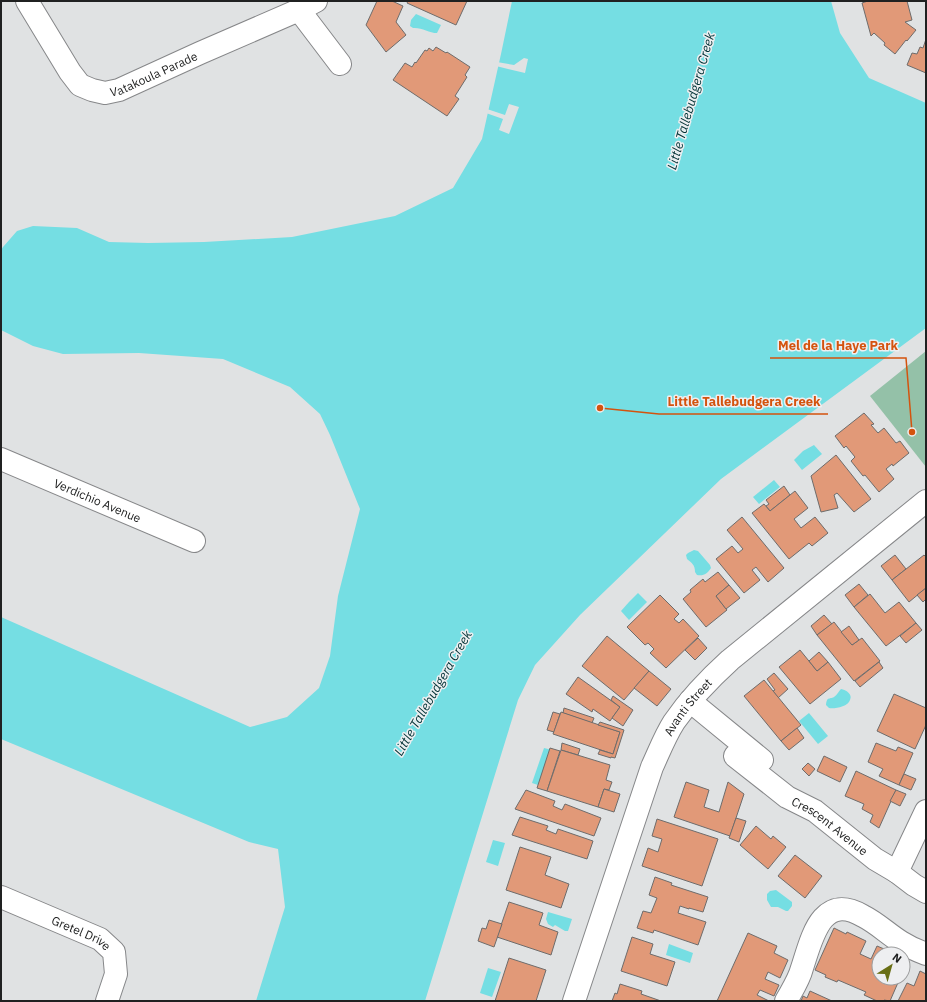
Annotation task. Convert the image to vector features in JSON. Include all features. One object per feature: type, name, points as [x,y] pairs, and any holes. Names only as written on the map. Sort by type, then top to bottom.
[{"type":"street","name":"Vatakoula Parade","points":[[27,1],[70,72],[80,85],[105,93],[119,90],[308,6]]},
{"type":"street","points":[[308,6],[340,64]]},
{"type":"street","name":"Verdichio Avenue","points":[[1,460],[194,541]]},
{"type":"street","name":"Avanti Street","points":[[574,1001],[652,767],[662,744],[674,723],[690,701],[730,660],[926,501]]},
{"type":"street","points":[[690,701],[763,761]]},
{"type":"street","name":"Crescent Avenue","points":[[735,756],[787,797],[815,811],[875,859],[926,892]]},
{"type":"street","points":[[897,872],[926,811]]},
{"type":"street","name":"Gretel Drive","points":[[1,897],[100,939],[114,952],[116,974],[107,1001]]},
{"type":"street","points":[[786,1001],[798,978],[813,935],[818,925],[830,912],[846,910],[863,916],[902,943],[926,954]]},
{"type":"green space","points":[[926,351],[926,467],[870,396]]},
{"type":"water","points":[[512,1],[831,1],[840,33],[869,78],[926,103],[926,328],[721,479],[580,615],[535,665],[518,700],[425,1001],[256,1001],[285,907],[278,849],[249,842],[1,739],[1,617],[250,727],[287,717],[319,688],[330,656],[338,596],[360,509],[320,414],[290,387],[223,359],[139,353],[63,354],[33,346],[1,330],[1,250],[17,231],[33,226],[77,228],[109,242],[204,242],[292,237],[395,216],[453,188],[482,139]]},
{"type":"water","points":[[416,14],[441,25],[437,33],[410,26],[411,20]]},
{"type":"water","points":[[814,445],[822,454],[802,470],[794,460],[803,451]]},
{"type":"water","points":[[774,480],[780,487],[759,504],[753,497]]},
{"type":"water","points":[[694,550],[698,551],[710,565],[711,568],[705,574],[697,575],[693,564],[687,559],[686,555]]},
{"type":"water","points":[[638,593],[647,602],[629,620],[621,611]]},
{"type":"water","points":[[841,689],[850,694],[851,698],[849,702],[841,707],[829,708],[826,705],[827,700],[835,696]]},
{"type":"water","points":[[809,713],[828,736],[818,744],[799,721]]},
{"type":"water","points":[[544,748],[552,750],[541,786],[532,783]]},
{"type":"water","points":[[493,840],[505,843],[498,866],[486,862]]},
{"type":"water","points":[[776,890],[792,902],[792,906],[788,911],[778,907],[771,907],[767,900],[767,894],[770,891]]},
{"type":"water","points":[[548,912],[572,919],[568,931],[565,931],[555,925],[553,927],[548,924],[546,919]]},
{"type":"water","points":[[669,944],[693,953],[690,963],[666,955]]},
{"type":"water","points":[[488,968],[501,972],[492,997],[480,993]]},
{"type":"pier","points":[[524,58],[528,59],[525,73],[496,66],[497,62],[514,65]]},
{"type":"pier","points":[[509,104],[519,107],[509,134],[499,130],[503,119],[486,113],[487,109],[505,115]]},
{"type":"building","points":[[377,1],[392,1],[403,6],[396,22],[406,35],[386,52],[366,25]]},
{"type":"building","points":[[408,1],[467,1],[456,25],[407,3]]},
{"type":"building","points":[[868,1],[907,1],[912,20],[905,22],[916,30],[895,54],[884,45],[885,43],[874,33],[871,36],[862,3]]},
{"type":"building","points":[[926,39],[926,73],[907,65],[912,53],[917,54],[920,47],[923,48]]},
{"type":"building","points":[[436,47],[446,53],[447,52],[470,67],[465,75],[467,77],[455,96],[459,99],[447,116],[393,80],[405,63],[412,67],[425,50],[427,51],[429,48],[433,51]]},
{"type":"building","points":[[864,413],[874,424],[871,425],[878,433],[884,428],[896,443],[900,441],[909,453],[893,466],[892,464],[886,469],[894,479],[879,492],[851,461],[855,457],[846,446],[844,448],[835,436]]},
{"type":"building","points":[[836,455],[871,499],[854,512],[837,493],[834,495],[838,508],[821,512],[811,476]]},
{"type":"building","points":[[784,486],[790,495],[770,511],[766,506],[769,504],[766,500]]},
{"type":"building","points":[[795,491],[808,508],[794,519],[801,528],[815,517],[828,533],[812,546],[809,543],[789,559],[752,513],[764,504],[770,511]]},
{"type":"building","points":[[742,517],[784,568],[768,582],[756,567],[752,570],[760,580],[744,593],[716,559],[732,546],[738,553],[743,549],[727,530]]},
{"type":"building","points":[[895,555],[906,569],[892,580],[881,566]]},
{"type":"building","points":[[924,555],[926,557],[926,588],[909,602],[892,580]]},
{"type":"building","points":[[718,572],[729,585],[716,596],[727,610],[706,627],[683,599],[691,592],[690,590],[703,579],[705,582]]},
{"type":"building","points":[[859,584],[868,595],[854,607],[845,595]]},
{"type":"building","points":[[729,585],[740,598],[726,609],[716,596]]},
{"type":"building","points":[[926,588],[926,599],[923,602],[917,595]]},
{"type":"building","points":[[870,594],[885,613],[899,602],[916,623],[886,646],[854,607]]},
{"type":"building","points":[[660,595],[679,614],[674,619],[679,623],[683,619],[699,636],[666,668],[650,653],[654,649],[648,643],[645,645],[627,627]]},
{"type":"building","points":[[824,615],[832,624],[817,635],[811,626]]},
{"type":"building","points":[[834,622],[852,645],[862,638],[880,661],[854,681],[817,635]]},
{"type":"building","points":[[916,623],[922,630],[906,643],[900,636]]},
{"type":"building","points":[[849,626],[859,640],[852,645],[841,632]]},
{"type":"building","points":[[607,636],[649,671],[624,700],[582,666]]},
{"type":"building","points":[[698,638],[707,648],[695,660],[685,650]]},
{"type":"building","points":[[800,650],[817,671],[828,662],[841,679],[810,704],[779,667]]},
{"type":"building","points":[[819,652],[828,662],[817,671],[809,661]]},
{"type":"building","points":[[879,662],[883,668],[860,687],[855,681]]},
{"type":"building","points":[[649,671],[671,689],[657,706],[634,688]]},
{"type":"building","points":[[774,673],[788,689],[778,698],[773,691],[775,690],[767,679]]},
{"type":"building","points":[[578,677],[620,707],[610,721],[593,709],[592,712],[566,694]]},
{"type":"building","points":[[764,680],[801,725],[781,741],[744,696]]},
{"type":"building","points":[[894,694],[926,708],[926,725],[915,749],[877,731]]},
{"type":"building","points":[[613,696],[633,710],[623,726],[612,718],[620,707],[611,700]]},
{"type":"building","points":[[564,708],[594,718],[592,723],[563,713]]},
{"type":"building","points":[[553,712],[560,714],[554,732],[547,730]]},
{"type":"building","points":[[561,712],[620,732],[613,754],[553,734]]},
{"type":"building","points":[[600,722],[624,730],[615,758],[598,754],[600,750],[613,754],[620,732],[598,725]]},
{"type":"building","points":[[797,728],[804,738],[789,750],[781,741]]},
{"type":"building","points":[[562,743],[580,749],[578,755],[561,750]]},
{"type":"building","points":[[876,743],[896,751],[898,747],[913,753],[899,785],[879,776],[883,769],[868,762]]},
{"type":"building","points":[[550,748],[560,751],[547,791],[537,788]]},
{"type":"building","points":[[561,750],[610,765],[606,780],[612,782],[609,790],[604,789],[598,807],[547,791]]},
{"type":"building","points":[[824,756],[847,767],[840,782],[817,771]]},
{"type":"building","points":[[808,763],[815,769],[809,776],[802,769]]},
{"type":"building","points":[[856,771],[896,790],[879,828],[870,822],[873,815],[862,809],[864,804],[845,796]]},
{"type":"building","points":[[904,774],[916,779],[911,790],[899,785]]},
{"type":"building","points":[[686,782],[709,790],[704,807],[719,812],[728,782],[744,794],[730,836],[674,817]]},
{"type":"building","points":[[604,789],[620,794],[614,812],[598,807]]},
{"type":"building","points":[[526,790],[555,801],[553,806],[562,810],[565,804],[601,818],[594,836],[515,809]]},
{"type":"building","points":[[896,790],[906,794],[900,806],[890,801]]},
{"type":"building","points":[[520,817],[548,826],[546,830],[556,834],[558,829],[593,841],[587,859],[512,835]]},
{"type":"building","points":[[736,818],[746,821],[739,842],[729,838]]},
{"type":"building","points":[[657,819],[718,839],[702,886],[642,866],[648,848],[658,852],[662,839],[652,836]]},
{"type":"building","points":[[756,826],[771,839],[773,836],[786,847],[768,869],[740,845]]},
{"type":"building","points":[[520,847],[551,857],[545,875],[569,884],[561,908],[506,890]]},
{"type":"building","points":[[795,855],[822,876],[805,898],[778,876]]},
{"type":"building","points":[[655,877],[672,883],[671,885],[708,897],[703,912],[680,906],[678,913],[706,922],[698,945],[654,930],[653,933],[637,928],[643,911],[651,913],[657,898],[649,895]]},
{"type":"building","points":[[509,902],[543,913],[539,925],[558,932],[551,955],[497,937]]},
{"type":"building","points":[[489,920],[502,924],[494,947],[478,941],[482,928],[486,929]]},
{"type":"building","points":[[834,928],[866,941],[860,954],[871,959],[871,986],[897,986],[890,1001],[877,1001],[864,995],[866,992],[838,980],[837,982],[825,977],[826,975],[815,970]]},
{"type":"building","points":[[748,933],[777,946],[774,953],[788,960],[780,978],[768,972],[765,979],[779,985],[774,996],[760,990],[757,995],[769,1001],[717,1001]]},
{"type":"building","points":[[632,937],[653,944],[650,954],[675,962],[667,986],[621,971]]},
{"type":"building","points":[[509,958],[546,970],[536,1001],[495,1001]]},
{"type":"building","points":[[920,971],[926,974],[926,1001],[898,1001],[906,986],[911,986],[911,985],[914,986]]},
{"type":"building","points":[[620,984],[642,991],[641,994],[661,1001],[612,1001],[615,993],[617,994]]},
{"type":"building","points":[[810,991],[832,1001],[801,1001],[803,996],[807,998]]},
{"type":"place","name":"Little Tallebudgera Creek","points":[[600,408]]},
{"type":"place","name":"Mel de la Haye Park","points":[[912,432]]}]
